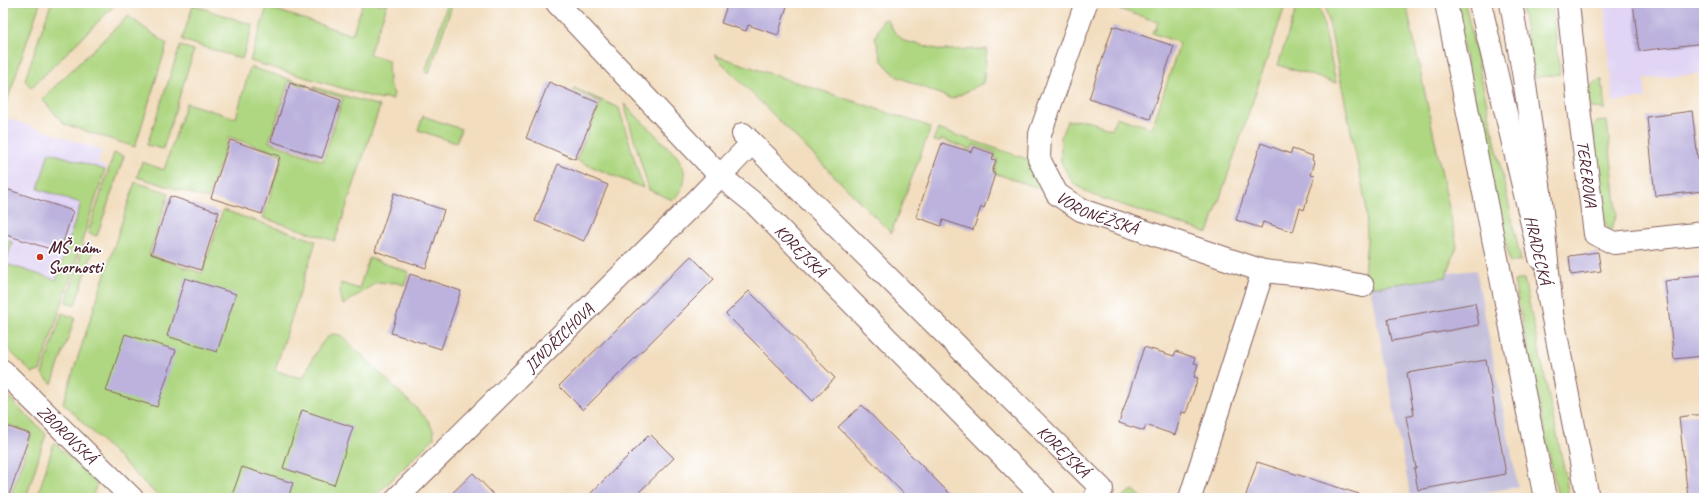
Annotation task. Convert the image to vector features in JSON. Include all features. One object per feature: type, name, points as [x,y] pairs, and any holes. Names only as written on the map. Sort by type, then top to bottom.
[{"type":"main road","name":"KOREJSKÁ","points":[[557,3],[720,176],[755,204],[1044,498]]},
{"type":"main road","name":"VORONĚŽSKÁ","points":[[1086,3],[1040,134],[1039,159],[1057,194],[1081,210],[1263,271],[1313,276],[1364,286]]},
{"type":"main road","points":[[1446,3],[1545,498]]},
{"type":"main road","name":"HRADECKÁ","points":[[1480,3],[1552,311],[1588,498]]},
{"type":"main road","points":[[1511,3],[1524,78],[1540,192],[1552,311]]},
{"type":"main road","name":"TEREROVA","points":[[1568,3],[1594,234],[1614,242],[1704,233]]},
{"type":"main road","name":"KOREJSKÁ","points":[[748,138],[1102,489],[1094,498]]},
{"type":"main road","name":"JINDŘICHOVA","points":[[397,498],[695,202],[720,176],[748,138]]},
{"type":"main road","points":[[1190,498],[1263,271]]},
{"type":"main road","name":"ZBOROVSKÁ","points":[[3,370],[132,498]]},
{"type":"shaded area","points":[[1604,3],[1704,3],[1704,73],[1644,79],[1646,98],[1613,102]]},
{"type":"shaded area","name":"MŠ nám. Svornosti","points":[[3,117],[102,150],[98,164],[106,167],[40,371],[32,373],[3,344]]},
{"type":"shaded area","points":[[1476,270],[1518,487],[1446,498],[1411,498],[1369,282]]},
{"type":"green space","points":[[3,3],[40,3],[6,104],[3,103]]},
{"type":"green space","points":[[51,3],[111,3],[114,6],[31,88],[25,80]]},
{"type":"green space","points":[[363,3],[376,3],[384,5],[385,3],[388,3],[369,54],[388,60],[389,84],[394,94],[392,100],[383,97],[382,100],[250,61],[267,7],[352,35]]},
{"type":"green space","points":[[448,3],[453,3],[429,73],[425,72]]},
{"type":"green space","points":[[1111,3],[1235,3],[1241,5],[1242,3],[1286,3],[1208,233],[1092,195],[1073,183],[1061,162],[1061,137],[1067,121],[1085,120],[1112,129],[1116,117],[1152,128],[1180,43],[1152,33],[1153,30],[1155,31],[1158,22],[1119,9]]},
{"type":"green space","points":[[1298,3],[1319,3],[1336,83],[1278,65]]},
{"type":"green space","points":[[1325,3],[1406,3],[1457,246],[1446,277],[1382,286],[1363,286],[1367,239],[1366,205]]},
{"type":"green space","points":[[1454,3],[1465,3],[1521,261],[1510,263]]},
{"type":"green space","points":[[1521,3],[1552,3],[1560,74],[1534,78]]},
{"type":"green space","points":[[193,5],[253,25],[242,59],[182,40]]},
{"type":"green space","points":[[128,16],[167,44],[135,147],[64,124],[42,99]]},
{"type":"green space","points":[[887,19],[893,30],[904,41],[941,50],[987,49],[983,83],[952,99],[896,76],[882,61],[875,37],[883,20]]},
{"type":"green space","points":[[180,46],[194,50],[163,149],[147,145]]},
{"type":"green space","points":[[714,55],[931,127],[891,233]]},
{"type":"green space","points":[[250,67],[307,85],[307,87],[289,81],[269,142],[323,161],[343,98],[313,89],[314,87],[380,106],[335,241],[263,218],[283,155],[229,137],[208,199],[137,177],[142,162],[164,170],[186,103],[236,118]]},
{"type":"green space","points":[[1599,80],[1602,80],[1605,109],[1591,108],[1587,95],[1591,85]]},
{"type":"green space","points":[[574,88],[619,108],[643,188],[576,160],[601,102],[573,90]]},
{"type":"green space","points":[[624,104],[676,155],[680,161],[685,178],[681,189],[673,200],[649,190]]},
{"type":"green space","points":[[423,116],[461,129],[456,143],[418,130]]},
{"type":"green space","points":[[1607,121],[1617,214],[1610,232],[1600,213],[1593,127],[1597,122]]},
{"type":"green space","points":[[938,129],[1033,161],[1044,190],[994,173],[998,159],[994,158],[996,153],[973,145],[971,150],[941,139],[940,142],[933,141]]},
{"type":"green space","points":[[49,152],[105,170],[40,371],[32,373],[3,344],[3,239],[12,242],[6,264],[56,280],[81,203],[38,189]]},
{"type":"green space","points":[[114,153],[124,156],[97,236],[88,233]]},
{"type":"green space","points":[[135,182],[169,193],[149,255],[202,273],[223,210],[316,241],[275,370],[303,378],[324,340],[333,334],[337,334],[342,336],[427,419],[433,430],[434,438],[373,498],[160,498],[63,403]]},
{"type":"green space","points":[[84,244],[94,248],[75,305],[66,302]]},
{"type":"green space","points":[[369,258],[409,272],[404,285],[393,282],[377,282],[343,305],[340,292],[341,283],[359,289]]},
{"type":"green space","points":[[1524,279],[1569,498],[1558,498],[1514,281]]},
{"type":"green space","points":[[62,313],[75,318],[52,384],[42,374]]},
{"type":"green space","points":[[3,392],[46,434],[26,498],[19,498],[11,495],[32,433],[3,423]]},
{"type":"green space","points":[[54,442],[97,484],[92,498],[37,498]]},
{"type":"green space","points":[[1134,490],[1142,498],[1122,498],[1129,492]]},
{"type":"building","points":[[728,3],[788,3],[778,35],[748,25],[746,31],[721,23]]},
{"type":"building","points":[[1633,3],[1704,3],[1704,43],[1639,51]]},
{"type":"building","points":[[1113,26],[1174,46],[1150,119],[1089,99]]},
{"type":"building","points":[[549,82],[599,103],[575,159],[526,138]]},
{"type":"building","points":[[290,83],[341,100],[322,158],[271,141]]},
{"type":"building","points":[[1692,111],[1698,159],[1704,158],[1704,191],[1655,196],[1647,117]]},
{"type":"building","points":[[230,140],[280,156],[262,214],[211,198]]},
{"type":"building","points":[[942,143],[972,152],[974,147],[994,154],[992,159],[996,160],[992,172],[995,174],[984,208],[981,207],[973,230],[943,220],[941,226],[916,217]]},
{"type":"building","points":[[1261,143],[1291,154],[1292,149],[1313,156],[1312,160],[1315,162],[1311,174],[1315,175],[1304,210],[1300,208],[1293,232],[1263,222],[1261,228],[1236,220]]},
{"type":"building","points":[[558,164],[608,185],[584,241],[535,221]]},
{"type":"building","points":[[3,188],[73,211],[60,252],[3,234]]},
{"type":"building","points":[[394,193],[444,210],[426,268],[375,251]]},
{"type":"building","points":[[170,196],[219,212],[201,270],[151,254]]},
{"type":"building","points":[[1598,252],[1601,271],[1571,275],[1569,256]]},
{"type":"building","points":[[691,256],[714,279],[583,410],[559,386]]},
{"type":"building","points":[[410,274],[461,291],[441,349],[391,333]]},
{"type":"building","points":[[1704,275],[1704,356],[1674,359],[1665,281],[1679,279],[1679,277]]},
{"type":"building","points":[[185,278],[236,294],[217,352],[167,336]]},
{"type":"building","points":[[749,291],[835,378],[813,401],[726,314]]},
{"type":"building","points":[[1475,303],[1479,325],[1392,341],[1388,319]]},
{"type":"building","points":[[125,334],[176,350],[157,407],[106,391]]},
{"type":"building","points":[[1144,347],[1174,356],[1176,351],[1195,358],[1194,363],[1198,364],[1194,377],[1198,378],[1186,413],[1182,412],[1175,435],[1146,425],[1144,431],[1119,423]]},
{"type":"building","points":[[1486,360],[1506,474],[1418,490],[1414,468],[1416,468],[1406,417],[1414,415],[1407,373]]},
{"type":"building","points":[[862,405],[954,498],[908,498],[838,427]]},
{"type":"building","points":[[302,410],[353,427],[334,485],[283,468]]},
{"type":"building","points":[[1704,414],[1704,498],[1688,498],[1679,417]]},
{"type":"building","points":[[3,425],[30,434],[8,498],[3,498]]},
{"type":"building","points":[[650,434],[674,458],[633,498],[586,498]]},
{"type":"building","points":[[1257,462],[1359,494],[1358,498],[1245,498]]},
{"type":"building","points":[[242,467],[293,483],[288,498],[231,498]]},
{"type":"building","points":[[473,473],[497,498],[447,498]]},
{"type":"place","name":"MŠ nám. Svornosti","points":[[40,257]]}]
